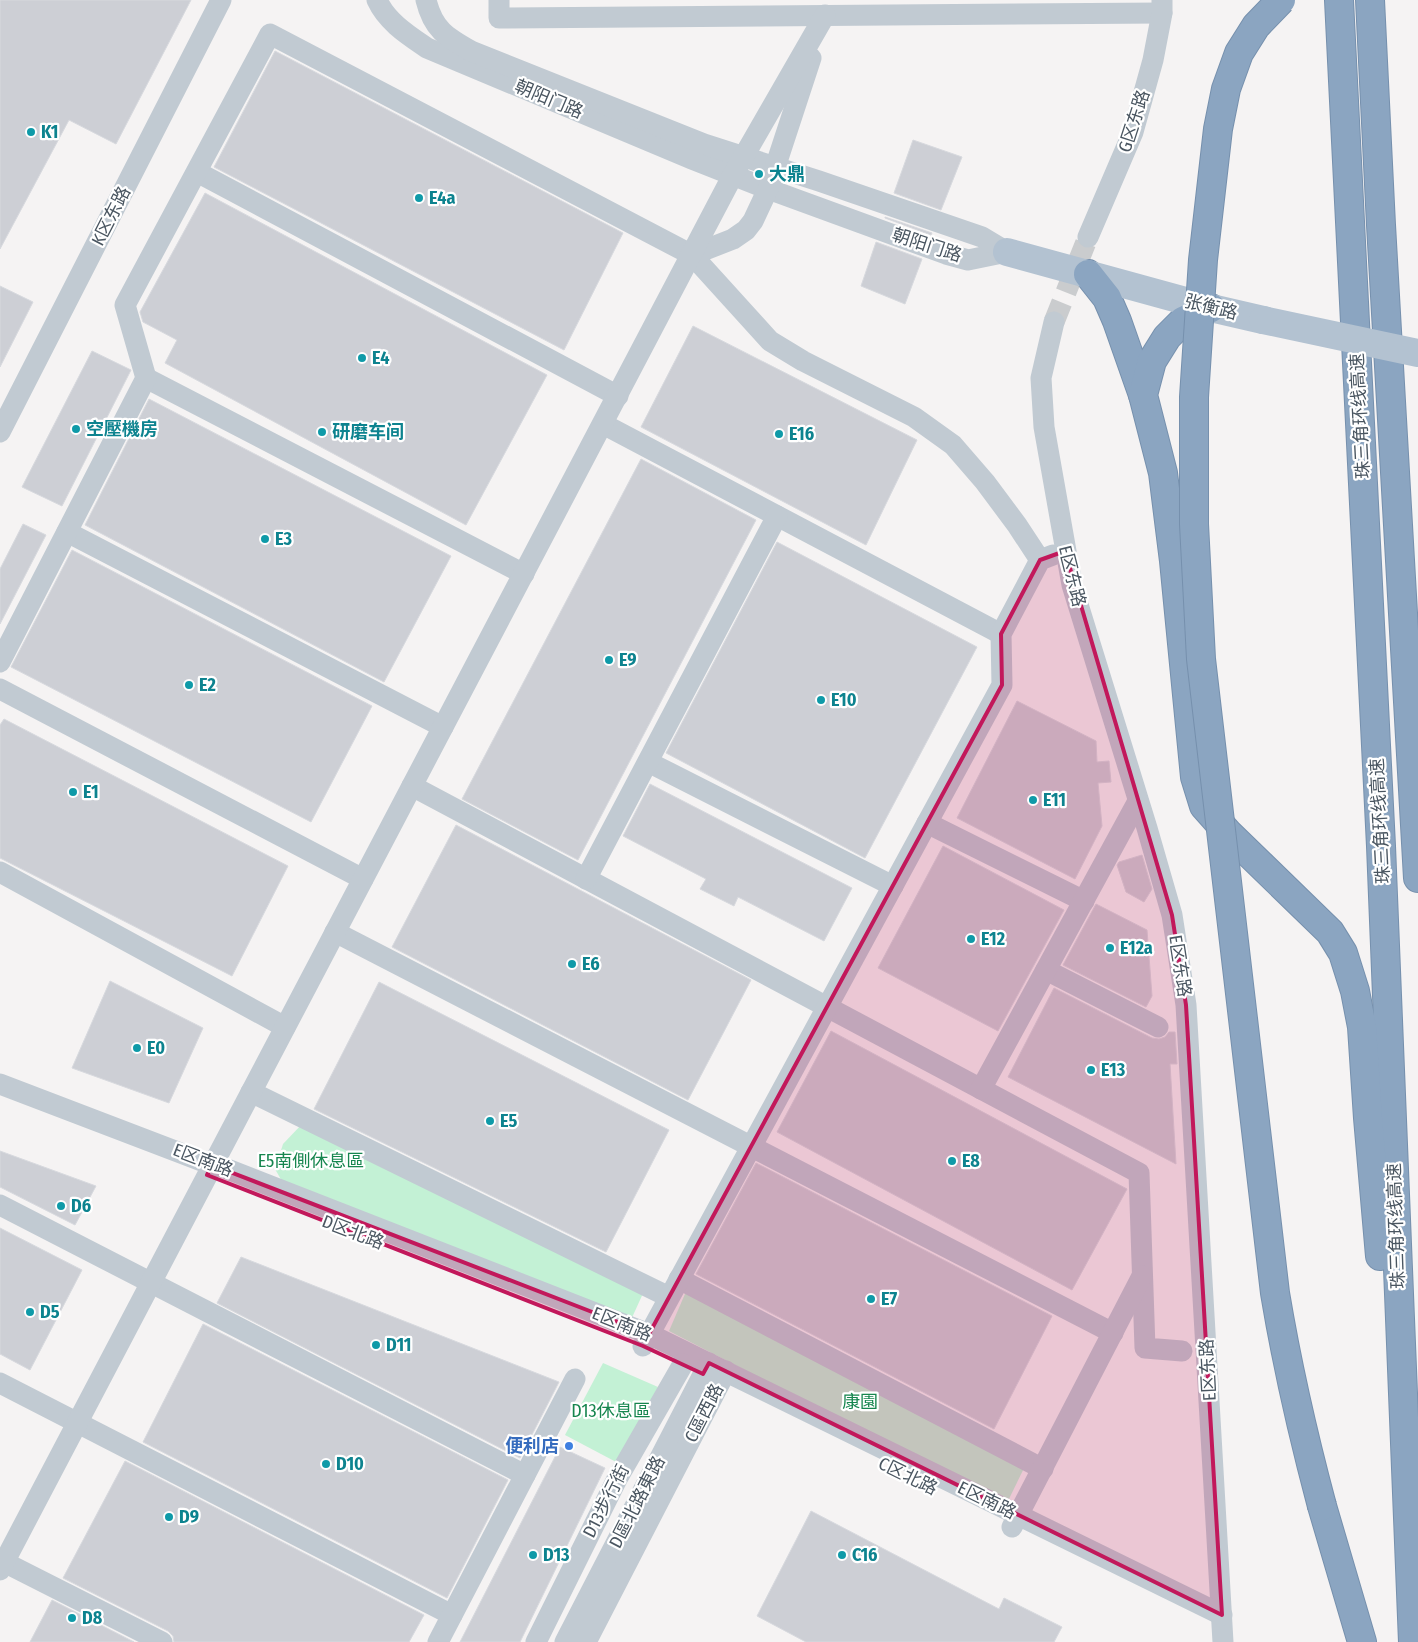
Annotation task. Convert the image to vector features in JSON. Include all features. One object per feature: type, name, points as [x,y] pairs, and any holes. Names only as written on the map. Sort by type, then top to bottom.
[{"type":"highway","points":[[1281,0],[1256,26],[1239,53],[1226,88],[1218,129],[1203,260],[1194,397],[1194,524],[1201,659],[1275,1292],[1286,1360],[1302,1432],[1362,1642]]},
{"type":"highway","name":"珠三角环线高速","points":[[1339,0],[1381,846],[1413,1631]]},
{"type":"highway","name":"珠三角环线高速","points":[[1370,0],[1418,878]]},
{"type":"highway","points":[[1088,274],[1107,298],[1118,322],[1143,395],[1163,473],[1174,561],[1195,777],[1204,806],[1228,833],[1330,932],[1343,953],[1355,990],[1362,1027],[1368,1118],[1413,1631]]},
{"type":"highway","points":[[1143,395],[1152,361],[1167,337],[1184,321],[1211,308]]},
{"type":"main road","name":"张衡路","points":[[1007,252],[1211,308],[1418,353]]},
{"type":"street","name":"K区东路","points":[[0,432],[221,0]]},
{"type":"street","name":"朝阳门路","points":[[377,0],[390,19],[402,31],[427,48],[768,189],[946,254],[968,260],[1007,252]]},
{"type":"street","name":"朝阳门路","points":[[425,0],[434,24],[448,38],[471,51],[704,144],[982,237],[1007,252]]},
{"type":"street","points":[[425,0],[427,48]]},
{"type":"street","points":[[499,0],[499,18],[824,8],[1152,6]]},
{"type":"street","name":"G区东路","points":[[1088,237],[1133,132],[1154,60],[1152,6]]},
{"type":"street","points":[[162,1642],[1,1564],[824,8]]},
{"type":"street","points":[[692,256],[733,238],[746,230],[759,211],[768,189],[824,8]]},
{"type":"street","points":[[0,662],[146,378],[125,305],[270,34],[692,256],[770,341],[914,417],[954,445],[985,482],[1040,560]]},
{"type":"street","points":[[197,172],[618,396]]},
{"type":"street","name":"E区东路","points":[[1054,322],[1041,378],[1044,427],[1064,551],[1072,585],[1172,914],[1186,1005],[1222,1628]]},
{"type":"street","points":[[146,378],[524,574]]},
{"type":"street","points":[[603,424],[1001,634]]},
{"type":"street","points":[[586,879],[777,516]]},
{"type":"street","points":[[67,532],[443,727]]},
{"type":"street","points":[[714,1373],[683,1364],[646,1340],[1002,685],[1001,634],[1040,560],[1064,551]]},
{"type":"street","points":[[0,689],[363,879]]},
{"type":"street","points":[[648,762],[893,886]]},
{"type":"street","points":[[412,786],[1139,1173],[1145,1348],[1182,1351]]},
{"type":"street","points":[[981,1089],[1138,801]]},
{"type":"street","points":[[928,823],[1084,901]]},
{"type":"street","points":[[0,872],[285,1027]]},
{"type":"street","points":[[335,932],[1113,1333]]},
{"type":"street","points":[[1046,970],[1158,1027]]},
{"type":"street","name":"E区南路","points":[[0,1084],[209,1170],[217,1165],[646,1340],[714,1373]]},
{"type":"street","points":[[251,1092],[674,1288],[1043,1469]]},
{"type":"street","points":[[0,1096],[165,1158],[209,1170]]},
{"type":"street","points":[[0,1204],[525,1475]]},
{"type":"street","points":[[1015,1521],[1142,1276]]},
{"type":"street","name":"D13步行街","points":[[536,1642],[617,1479],[683,1364]]},
{"type":"street","name":"C区北路","points":[[714,1373],[1015,1521],[1222,1628]]},
{"type":"street","name":"D區北路東路","points":[[565,1642],[714,1373]]},
{"type":"street","name":"C區西路","points":[[586,1642],[714,1373]]},
{"type":"street","points":[[438,1642],[575,1379]]},
{"type":"street","points":[[0,1383],[452,1615]]},
{"type":"highlighted area","points":[[1065,551],[1172,915],[1186,1005],[1222,1615],[709,1363],[703,1374],[643,1346],[207,1175],[212,1165],[649,1334],[1002,685],[1001,634],[1040,560]]},
{"type":"green space","name":"E5南側休息區","points":[[303,1123],[645,1289],[630,1322],[283,1183],[275,1169],[283,1144]]},
{"type":"green space","name":"康園","points":[[688,1287],[1027,1462],[1006,1505],[669,1331]]},
{"type":"green space","name":"D13休息區","points":[[603,1363],[658,1387],[618,1463],[565,1435]]},
{"type":"building","name":"K1","points":[[0,0],[191,0],[116,144],[69,120],[0,249]]},
{"type":"building","name":"E4a","points":[[275,51],[623,233],[564,350],[214,167]]},
{"type":"building","points":[[913,140],[962,157],[941,210],[894,193]]},
{"type":"building","name":"E4","points":[[205,193],[547,375],[466,525],[165,363],[177,340],[143,322],[140,312]]},
{"type":"building","points":[[885,217],[932,233],[931,235]]},
{"type":"building","points":[[876,242],[922,259],[905,304],[861,286]]},
{"type":"building","points":[[0,286],[33,302],[0,367]]},
{"type":"building","name":"E16","points":[[693,326],[917,440],[866,545],[641,427]]},
{"type":"building","name":"空壓機房","points":[[92,351],[131,370],[62,506],[22,487]]},
{"type":"building","name":"E3","points":[[149,399],[451,556],[384,682],[85,525]]},
{"type":"building","name":"E9","points":[[641,459],[756,520],[578,860],[462,799]]},
{"type":"building","points":[[23,524],[46,535],[0,624],[0,569]]},
{"type":"building","name":"E10","points":[[777,542],[977,647],[865,858],[666,753]]},
{"type":"building","name":"E2","points":[[72,550],[372,706],[311,822],[11,667]]},
{"type":"building","name":"E11","points":[[1017,701],[1096,741],[1097,762],[1109,761],[1111,782],[1098,783],[1102,826],[1075,879],[957,818]]},
{"type":"building","name":"E1","points":[[4,719],[288,866],[232,976],[0,858],[0,725]]},
{"type":"building","points":[[650,784],[852,888],[824,941],[738,897],[734,906],[700,889],[706,879],[623,836]]},
{"type":"building","name":"E6","points":[[456,825],[751,980],[688,1100],[392,947]]},
{"type":"building","name":"E12","points":[[943,846],[1064,910],[998,1031],[878,968]]},
{"type":"building","points":[[1142,855],[1152,889],[1144,902],[1126,892],[1117,865],[1119,862]]},
{"type":"building","name":"E12a","points":[[1096,904],[1147,930],[1152,996],[1146,1007],[1063,965]]},
{"type":"building","name":"E0","points":[[110,981],[203,1028],[169,1103],[72,1068]]},
{"type":"building","name":"E5","points":[[379,982],[669,1130],[606,1252],[314,1109]]},
{"type":"building","name":"E13","points":[[1054,988],[1152,1038],[1159,1039],[1165,1037],[1169,1032],[1175,1032],[1177,1064],[1170,1064],[1176,1164],[1008,1077]]},
{"type":"building","name":"E8","points":[[831,1031],[1127,1189],[1072,1290],[777,1132]]},
{"type":"building","name":"D6","points":[[0,1151],[96,1186],[75,1225],[0,1187]]},
{"type":"building","name":"E7","points":[[756,1163],[1052,1316],[994,1429],[696,1274]]},
{"type":"building","name":"D5","points":[[0,1228],[82,1270],[30,1370],[0,1354]]},
{"type":"building","name":"D11","points":[[241,1257],[559,1382],[520,1458],[217,1303]]},
{"type":"building","name":"D10","points":[[203,1324],[508,1480],[447,1598],[143,1442]]},
{"type":"building","name":"D13","points":[[560,1447],[605,1468],[520,1642],[460,1642]]},
{"type":"building","name":"D9","points":[[125,1461],[424,1615],[409,1642],[174,1642],[173,1636],[168,1631],[63,1578]]},
{"type":"building","name":"C16","points":[[811,1511],[999,1609],[1004,1598],[1062,1627],[1054,1642],[806,1642],[757,1616]]},
{"type":"building","name":"D8","points":[[52,1600],[134,1642],[30,1642]]},
{"type":"tunnel","points":[[1054,322],[1088,237]]},
{"type":"place","name":"K1","points":[[31,132]]},
{"type":"place","name":"大鼎","points":[[759,174]]},
{"type":"place","name":"E4a","points":[[419,198]]},
{"type":"place","name":"E4","points":[[362,358]]},
{"type":"place","name":"空壓機房","points":[[76,429]]},
{"type":"place","name":"研磨车间","points":[[322,432]]},
{"type":"place","name":"E16","points":[[779,434]]},
{"type":"place","name":"E3","points":[[265,539]]},
{"type":"place","name":"E9","points":[[609,660]]},
{"type":"place","name":"E2","points":[[189,685]]},
{"type":"place","name":"E10","points":[[821,700]]},
{"type":"place","name":"E1","points":[[73,792]]},
{"type":"place","name":"E11","points":[[1033,800]]},
{"type":"place","name":"E12","points":[[971,939]]},
{"type":"place","name":"E12a","points":[[1110,948]]},
{"type":"place","name":"E6","points":[[572,964]]},
{"type":"place","name":"E0","points":[[137,1048]]},
{"type":"place","name":"E13","points":[[1091,1070]]},
{"type":"place","name":"E5","points":[[490,1121]]},
{"type":"place","name":"E8","points":[[952,1161]]},
{"type":"place","name":"D6","points":[[61,1206]]},
{"type":"place","name":"E7","points":[[871,1299]]},
{"type":"place","name":"D5","points":[[30,1312]]},
{"type":"place","name":"D11","points":[[376,1345]]},
{"type":"place","name":"便利店","points":[[569,1446]]},
{"type":"place","name":"D10","points":[[326,1464]]},
{"type":"place","name":"D9","points":[[169,1517]]},
{"type":"place","name":"D13","points":[[533,1555]]},
{"type":"place","name":"C16","points":[[842,1555]]},
{"type":"place","name":"D8","points":[[72,1618]]}]
